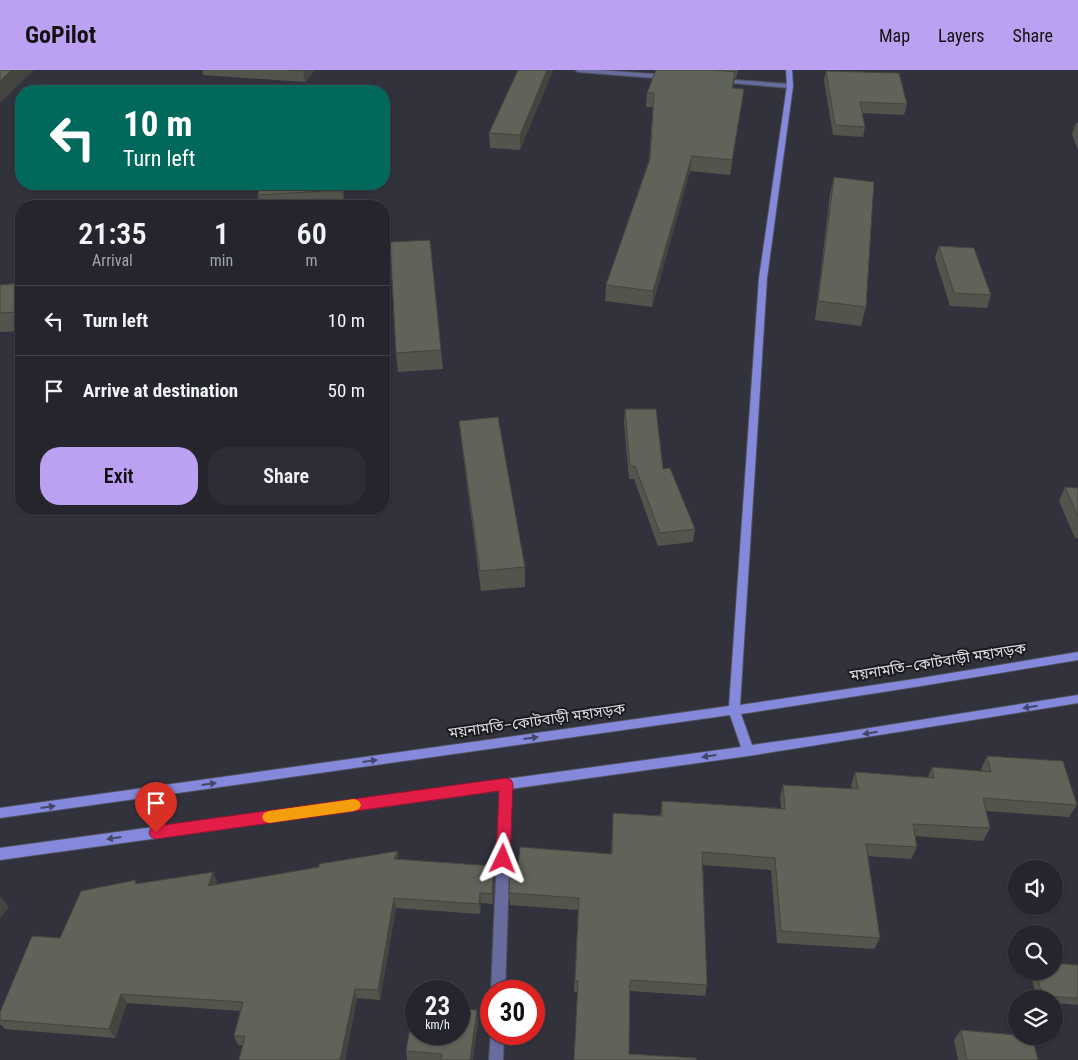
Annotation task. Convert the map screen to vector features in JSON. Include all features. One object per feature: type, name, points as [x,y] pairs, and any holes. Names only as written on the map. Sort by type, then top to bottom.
[{"type":"main road","points":[[748,751],[734,710],[763,278],[790,86],[789,70]]},
{"type":"main road","name":"ময়নামতি–কোটবাড়ী মহাসড়ক","points":[[0,813],[916,684],[1078,656]]},
{"type":"main road","points":[[0,854],[748,751],[1078,699]]},
{"type":"street","points":[[578,70],[674,77]]},
{"type":"street","points":[[713,80],[790,86]]},
{"type":"street","points":[[498,980],[506,784]]},
{"type":"street","points":[[496,1060],[497,1045]]},
{"type":"building","points":[[0,70],[12,70],[0,81]]},
{"type":"building","points":[[518,70],[547,70],[520,135],[489,133]]},
{"type":"building","points":[[656,70],[735,72],[732,88],[744,89],[732,160],[692,156],[653,291],[606,285],[650,159],[654,93],[647,93]]},
{"type":"building","points":[[826,71],[899,73],[907,104],[860,102],[865,127],[835,125]]},
{"type":"building","points":[[834,177],[874,182],[866,307],[818,301]]},
{"type":"building","points":[[258,190],[342,190],[258,195]]},
{"type":"building","points":[[430,240],[441,350],[396,353],[390,242]]},
{"type":"building","points":[[939,246],[974,248],[991,295],[954,293]]},
{"type":"building","points":[[15,284],[15,312],[0,313],[0,285]]},
{"type":"building","points":[[625,409],[656,409],[663,469],[670,468],[695,529],[660,533],[635,466],[630,466]]},
{"type":"building","points":[[498,417],[525,567],[480,571],[459,421]]},
{"type":"building","points":[[1065,487],[1078,488],[1078,516]]},
{"type":"building","points":[[987,756],[1063,761],[1077,805],[983,798],[990,828],[913,824],[917,847],[866,844],[880,938],[781,931],[775,858],[702,852],[707,985],[630,980],[629,1054],[696,1058],[697,1060],[574,1060],[578,981],[575,980],[579,898],[509,893],[510,866],[518,866],[520,847],[612,854],[613,813],[662,816],[662,801],[785,809],[783,785],[858,789],[855,772],[934,778],[932,767],[991,772]]},
{"type":"building","points":[[398,851],[394,859],[494,866],[492,894],[480,893],[479,904],[394,898],[378,990],[355,989],[340,1060],[239,1060],[245,1036],[234,1036],[243,1002],[121,994],[109,1029],[0,1020],[0,1012],[32,936],[60,938],[81,891],[136,880],[135,884],[213,872],[208,886],[319,867],[319,864]]},
{"type":"building","points":[[1063,964],[1078,965],[1078,998],[1063,997],[1063,990],[1041,990],[1038,980],[1063,980]]},
{"type":"building","points":[[470,1010],[477,1010],[470,1060],[441,1060],[442,1054],[406,1051],[407,1045],[470,1045]]},
{"type":"building","points":[[961,1030],[1008,1034],[1008,1045],[1034,1045],[1038,1060],[967,1060]]},
{"type":"slow traffic","points":[[269,817],[354,805]]},
{"type":"route","points":[[156,833],[506,784],[503,859]]}]
